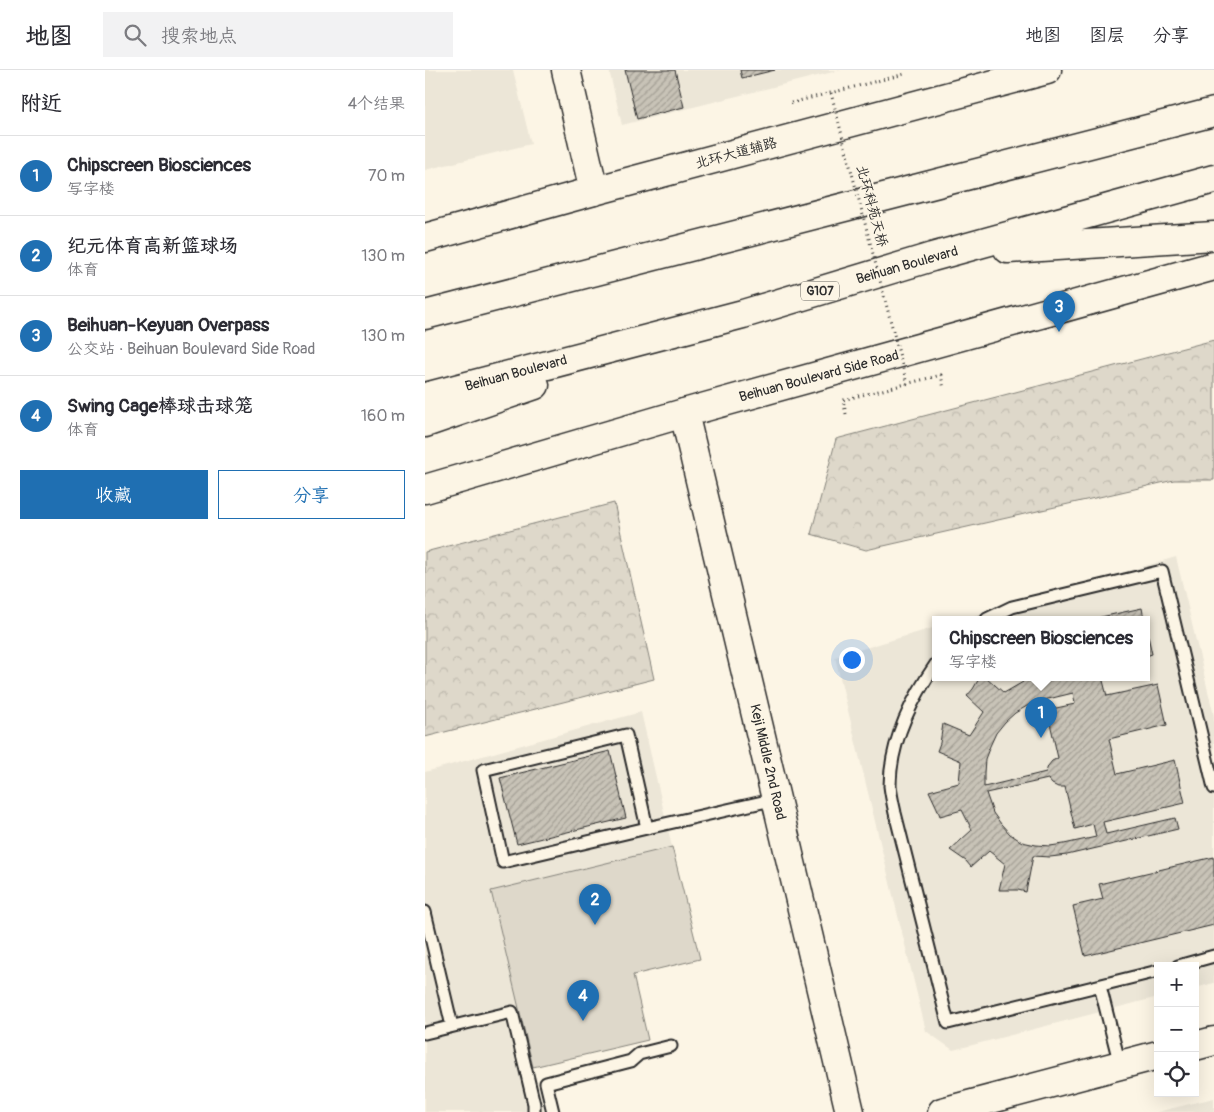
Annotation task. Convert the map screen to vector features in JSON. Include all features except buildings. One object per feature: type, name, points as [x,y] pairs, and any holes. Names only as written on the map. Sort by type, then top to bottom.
[{"type":"main road","points":[[566,70],[594,192]]},
{"type":"main road","name":"北环大道辅路","points":[[425,238],[1047,70]]},
{"type":"main road","points":[[425,315],[1214,112]]},
{"type":"main road","name":"Beihuan Boulevard","points":[[425,397],[743,314],[932,257],[1214,179]]},
{"type":"main road","points":[[932,257],[1016,248],[1214,236]]},
{"type":"main road","name":"Beihuan Boulevard Side Road","points":[[425,489],[684,413],[1214,266]]},
{"type":"main road","points":[[425,423],[743,314]]},
{"type":"main road","name":"Keji Middle 2nd Road","points":[[684,413],[850,1112]]},
{"type":"main road","points":[[1199,1045],[1214,1041]]},
{"type":"main road","points":[[943,1112],[1154,1056]]},
{"type":"lane","points":[[993,616],[1012,607],[1163,571],[1214,788]]},
{"type":"lane","points":[[932,670],[907,714],[898,737],[892,762],[890,788],[948,1023],[1154,972]]},
{"type":"lane","points":[[647,828],[626,735],[483,770],[503,862],[776,799]]},
{"type":"lane","points":[[425,912],[452,1026]]},
{"type":"lane","points":[[1192,962],[1214,956]]},
{"type":"lane","points":[[1100,986],[1120,1065]]},
{"type":"lane","points":[[425,1033],[511,1012],[534,1104],[534,1112]]},
{"type":"lane","points":[[553,1112],[546,1083],[631,1061],[639,1054],[671,1046]]},
{"type":"path","points":[[791,103],[905,74]]},
{"type":"path","name":"北环科苑天桥","points":[[831,93],[907,384]]},
{"type":"path","points":[[846,414],[843,400],[941,375],[944,388]]},
{"type":"shaded area","points":[[425,70],[513,70],[531,144],[425,170]]},
{"type":"shaded area","points":[[609,70],[841,70],[622,125]]},
{"type":"shaded area","points":[[1176,557],[1214,716],[1214,983],[1199,987],[1199,962],[1154,962],[1154,998],[953,1050],[926,1031],[835,657],[932,628],[932,681],[1150,681],[1150,616],[973,616]]},
{"type":"shaded area","points":[[641,712],[672,847],[491,891],[544,1112],[425,1112],[425,772]]},
{"type":"shaded area","points":[[1214,1098],[1214,1112],[1157,1112]]},
{"type":"green space","points":[[1214,340],[1214,480],[1174,480],[866,550],[811,534],[836,439]]},
{"type":"green space","points":[[614,503],[654,679],[425,737],[425,552]]},
{"type":"green space","points":[[672,847],[700,959],[633,975],[648,1040],[533,1067],[491,891]]},
{"type":"place","name":"Beihuan-Keyuan Overpass","points":[[1059,332]]},
{"type":"place","name":"Chipscreen Biosciences","points":[[1041,738]]},
{"type":"place","name":"纪元体育高新篮球场","points":[[595,925]]},
{"type":"place","name":"Swing Cage棒球击球笼","points":[[583,1021]]}]
